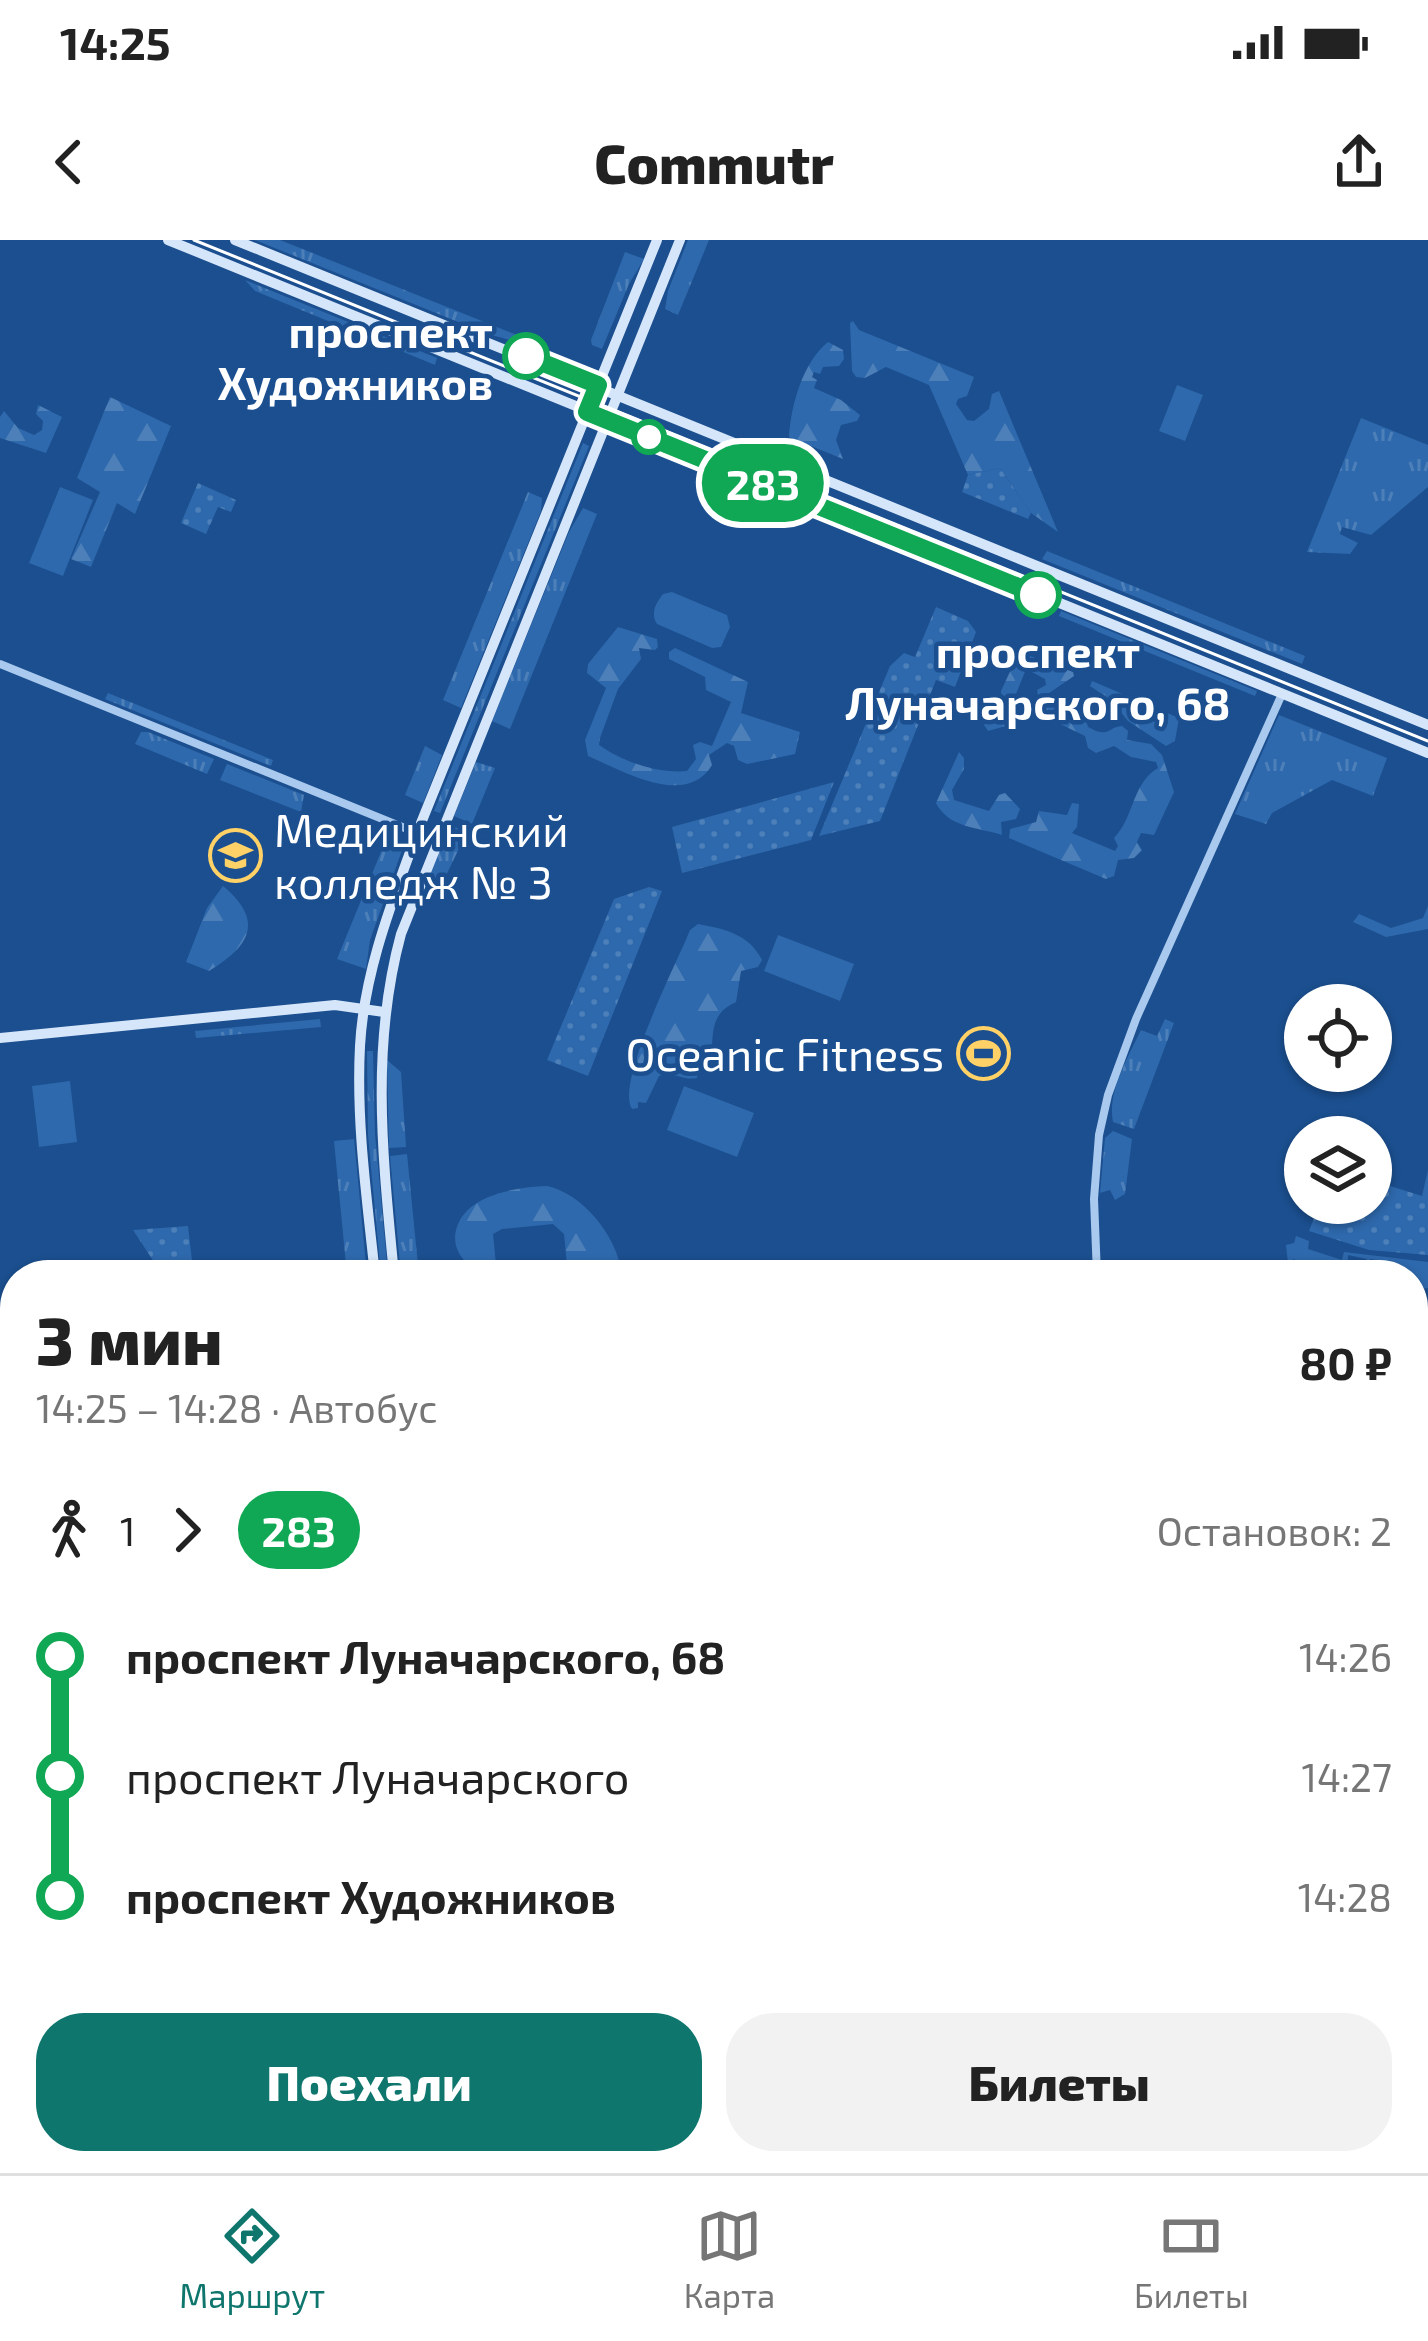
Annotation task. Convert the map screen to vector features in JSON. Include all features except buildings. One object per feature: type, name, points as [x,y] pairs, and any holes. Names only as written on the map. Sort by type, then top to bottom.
[{"type":"main road","points":[[168,240],[1428,753]]},
{"type":"main road","points":[[235,240],[1428,725]]},
{"type":"main road","points":[[374,1260],[362,1135],[365,1010],[381,932],[657,240]]},
{"type":"main road","points":[[393,1260],[381,1133],[385,1012],[397,950],[418,887],[680,240]]},
{"type":"main road","points":[[0,1041],[385,1012]]},
{"type":"street","points":[[0,664],[417,833]]},
{"type":"street","points":[[1096,1260],[1097,1148],[1119,1061],[1282,694]]},
{"type":"green space","points":[[255,240],[280,240],[517,335],[514,341],[488,334]]},
{"type":"green space","points":[[688,240],[709,240],[678,315],[665,309]]},
{"type":"green space","points":[[625,252],[644,259],[602,349],[591,340]]},
{"type":"green space","points":[[245,280],[437,358],[435,365],[255,291]]},
{"type":"green space","points":[[853,321],[859,330],[974,377],[967,396],[956,404],[967,420],[974,421],[989,409],[992,394],[999,391],[1058,532],[1031,513],[1000,468],[968,475],[929,385],[886,367],[865,378],[856,377],[852,371]]},
{"type":"green space","points":[[828,342],[843,350],[844,359],[839,366],[814,372],[814,388],[860,415],[857,421],[841,425],[836,440],[843,459],[789,437],[800,385]]},
{"type":"green space","points":[[1177,385],[1203,395],[1185,441],[1159,431]]},
{"type":"green space","points":[[110,397],[171,426],[135,514],[117,503],[91,567],[71,559],[100,492],[77,478]]},
{"type":"green space","points":[[38,405],[62,417],[46,453],[0,438],[4,411],[18,428],[34,435],[42,430]]},
{"type":"green space","points":[[1361,418],[1428,445],[1428,487],[1371,535],[1342,527],[1340,534],[1358,543],[1350,554],[1307,552]]},
{"type":"green space","points":[[583,443],[589,446],[440,813],[434,811]]},
{"type":"green space","points":[[1000,468],[1031,513],[1028,519],[962,492],[968,475]]},
{"type":"green space","points":[[695,469],[897,544],[895,551]]},
{"type":"green space","points":[[198,483],[236,500],[231,512],[218,507],[206,534],[181,523]]},
{"type":"green space","points":[[60,487],[93,500],[63,576],[29,563]]},
{"type":"green space","points":[[528,492],[542,498],[541,511],[461,708],[443,700]]},
{"type":"green space","points":[[583,508],[597,514],[510,729],[492,721]]},
{"type":"green space","points":[[1047,551],[1305,656],[1302,664],[1042,559]]},
{"type":"green space","points":[[672,592],[727,615],[730,627],[721,647],[712,648],[657,624],[656,605],[663,594]]},
{"type":"green space","points":[[936,607],[968,621],[976,632],[955,687],[936,680],[880,821],[819,836],[890,666],[904,653],[915,657]]},
{"type":"green space","points":[[1061,611],[1257,691],[1255,696],[1059,616]]},
{"type":"green space","points":[[618,627],[657,639],[658,647],[639,648],[641,659],[618,689],[599,745],[619,757],[665,771],[687,771],[696,759],[693,745],[712,746],[731,702],[706,690],[705,677],[669,659],[675,648],[748,682],[741,713],[800,732],[795,754],[747,764],[738,760],[734,746],[727,743],[709,755],[712,765],[701,778],[670,785],[635,777],[588,756],[585,740],[606,688],[587,673],[588,664]]},
{"type":"green space","points":[[1019,652],[1074,676],[1039,700],[1037,690],[1046,685],[1045,679],[1026,669],[1014,699],[1024,697],[1026,704],[1018,709],[1013,724],[988,731],[984,725],[988,719],[1003,715],[1001,691]]},
{"type":"green space","points":[[1092,681],[1179,718],[1175,741],[1166,746],[1119,710],[1102,712],[1098,703],[1105,696],[1090,686]]},
{"type":"green space","points":[[108,693],[273,760],[271,766],[105,699]]},
{"type":"green space","points":[[1049,698],[1075,705],[1088,727],[1104,732],[1122,726],[1128,731],[1127,740],[1151,744],[1162,755],[1174,792],[1154,835],[1141,833],[1137,842],[1142,850],[1134,858],[1118,860],[1114,876],[1106,879],[1009,838],[1010,829],[1036,822],[1039,811],[1067,815],[1072,803],[1079,804],[1072,833],[1115,851],[1114,838],[1138,791],[1158,768],[1156,762],[1131,757],[1114,746],[1096,753],[1088,748],[1085,736],[1060,724],[1038,721],[1038,704]]},
{"type":"green space","points":[[1279,715],[1387,758],[1373,796],[1332,780],[1272,813],[1266,824],[1235,814]]},
{"type":"green space","points":[[141,732],[214,759],[207,774],[135,744]]},
{"type":"green space","points":[[425,746],[442,755],[423,803],[405,795]]},
{"type":"green space","points":[[959,752],[964,769],[952,790],[954,800],[989,811],[1005,793],[1020,809],[1016,819],[1001,822],[1002,835],[956,822],[936,803]]},
{"type":"green space","points":[[476,762],[495,768],[472,824],[454,816]]},
{"type":"green space","points":[[227,764],[304,795],[301,812],[220,780]]},
{"type":"green space","points":[[834,782],[811,840],[682,873],[672,827]]},
{"type":"green space","points":[[450,825],[467,832],[440,888],[426,883]]},
{"type":"green space","points":[[390,830],[405,842],[370,940],[366,969],[337,959]]},
{"type":"green space","points":[[223,886],[244,911],[247,932],[234,952],[209,971],[186,962],[207,908]]},
{"type":"green space","points":[[649,887],[662,891],[588,1076],[547,1060],[614,899]]},
{"type":"green space","points":[[1428,906],[1428,929],[1386,937],[1353,922],[1359,914],[1391,928],[1423,918]]},
{"type":"green space","points":[[698,924],[743,939],[762,960],[758,967],[741,971],[736,1002],[716,1021],[710,1067],[698,1067],[697,1078],[659,1076],[646,1103],[638,1102],[638,1108],[632,1109],[629,1095],[639,1050],[690,930]]},
{"type":"green space","points":[[778,935],[854,964],[840,1001],[764,971]]},
{"type":"green space","points":[[320,1019],[321,1027],[196,1038],[195,1031]]},
{"type":"green space","points":[[1165,1019],[1174,1023],[1134,1129],[1113,1122],[1116,1087],[1141,1030],[1157,1036]]},
{"type":"green space","points":[[367,1051],[373,1051],[387,1260],[380,1260],[368,1135]]},
{"type":"green space","points":[[387,1060],[401,1072],[406,1147],[389,1148]]},
{"type":"green space","points":[[70,1081],[77,1142],[39,1147],[32,1086]]},
{"type":"green space","points":[[684,1086],[754,1113],[737,1157],[667,1130]]},
{"type":"green space","points":[[1113,1131],[1132,1139],[1125,1194],[1115,1200],[1110,1190],[1100,1193],[1105,1138]]},
{"type":"green space","points":[[354,1139],[366,1260],[346,1260],[334,1141]]},
{"type":"green space","points":[[407,1154],[418,1260],[400,1260],[390,1156]]},
{"type":"green space","points":[[1428,1170],[1428,1255],[1369,1250],[1309,1231],[1312,1224],[1392,1224],[1392,1187],[1422,1196]]},
{"type":"green space","points":[[547,1186],[574,1198],[597,1220],[619,1260],[567,1260],[564,1234],[553,1224],[502,1229],[493,1234],[496,1260],[464,1260],[455,1242],[466,1212],[486,1198]]},
{"type":"green space","points":[[188,1226],[192,1260],[153,1260],[133,1230]]},
{"type":"green space","points":[[1296,1236],[1309,1241],[1308,1249],[1342,1260],[1295,1260],[1288,1260],[1286,1245],[1294,1243]]},
{"type":"green space","points":[[1344,1252],[1411,1260],[1367,1260],[1348,1255],[1348,1260],[1342,1260]]},
{"type":"tram line","points":[[194,240],[1428,741]]},
{"type":"bus line","name":"283","points":[[526,356],[598,385],[587,412],[1038,595]]},
{"type":"place","name":"проспект Художников","points":[[526,356]]},
{"type":"place","name":"проспект Луначарского, 68","points":[[1038,595]]},
{"type":"place","name":"Медицинский колледж № 3","points":[[235,855]]},
{"type":"place","name":"Oceanic Fitness","points":[[983,1053]]}]
